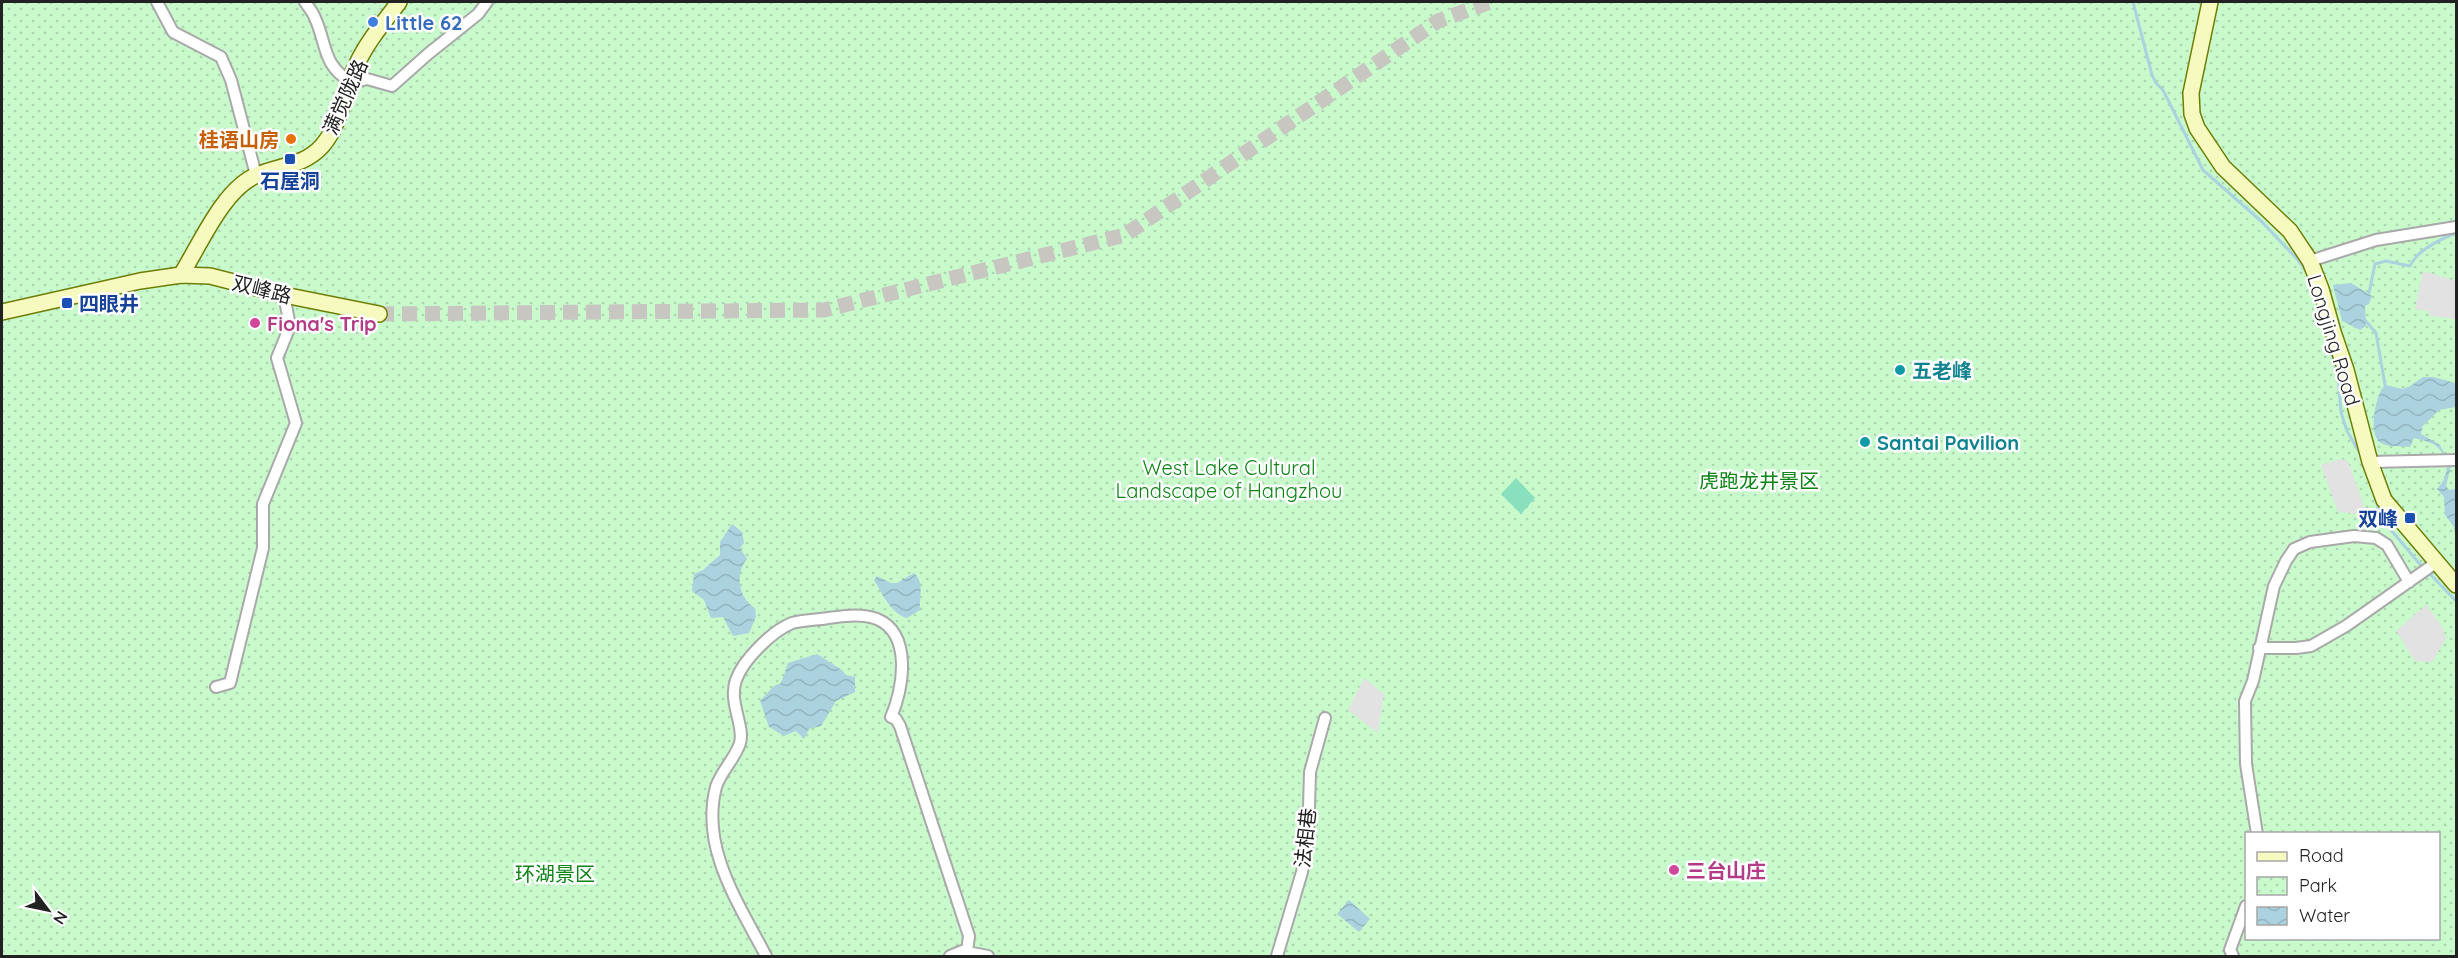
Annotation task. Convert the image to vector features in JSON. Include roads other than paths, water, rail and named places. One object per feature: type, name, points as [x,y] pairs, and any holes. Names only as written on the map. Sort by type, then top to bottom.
[{"type":"street","points":[[157,2],[173,32],[221,57],[231,80],[256,175]]},
{"type":"street","points":[[305,2],[315,18],[327,56],[338,74],[351,81],[367,79],[392,86],[478,14],[487,2]]},
{"type":"street","name":"满觉陇路","points":[[181,275],[222,205],[256,175],[305,161],[315,153],[332,131],[355,66],[399,2]]},
{"type":"street","name":"Longjing Road","points":[[2210,2],[2191,93],[2192,114],[2197,128],[2223,167],[2290,231],[2310,261],[2321,289],[2346,370],[2370,462],[2384,500],[2429,567],[2457,585]]},
{"type":"street","points":[[2310,261],[2376,240],[2457,227]]},
{"type":"street","name":"双峰路","points":[[2,312],[140,281],[181,275],[210,276],[284,295],[379,314]]},
{"type":"street","points":[[216,687],[230,683],[263,548],[263,504],[296,423],[277,358],[290,326],[284,295]]},
{"type":"street","points":[[2370,462],[2457,460]]},
{"type":"street","points":[[2257,832],[2246,764],[2246,701],[2279,573],[2294,549],[2310,542],[2354,536],[2376,538],[2387,545],[2409,582]]},
{"type":"street","points":[[2259,648],[2311,646],[2346,626],[2429,567]]},
{"type":"street","points":[[766,957],[720,865],[711,817],[717,785],[740,741],[733,693],[736,679],[767,639],[792,624],[854,615],[877,619],[888,626],[898,640],[902,667],[898,702],[891,717],[896,719],[900,726],[969,936],[967,952]]},
{"type":"street","name":"法相巷","points":[[1277,957],[1302,872],[1308,842],[1310,772],[1325,718]]},
{"type":"street","points":[[2233,957],[2230,950],[2245,911]]},
{"type":"street","points":[[950,957],[962,951],[988,957]]},
{"type":"water","points":[[2351,283],[2372,296],[2369,304],[2365,306],[2366,326],[2360,330],[2342,321],[2333,285]]},
{"type":"water","points":[[2423,377],[2456,383],[2456,407],[2439,410],[2422,427],[2421,434],[2440,445],[2451,466],[2446,486],[2449,490],[2456,489],[2456,541],[2454,527],[2445,515],[2444,497],[2437,489],[2444,479],[2447,468],[2441,451],[2431,443],[2414,438],[2410,447],[2391,446],[2381,443],[2374,432],[2376,405],[2385,385],[2403,389]]},
{"type":"water","points":[[732,524],[742,532],[744,543],[740,548],[747,559],[741,571],[740,585],[745,598],[755,608],[756,617],[749,633],[733,636],[723,617],[711,618],[704,600],[692,591],[694,574],[703,570],[720,555],[720,542]]},
{"type":"water","points":[[914,573],[920,586],[920,610],[907,618],[892,608],[874,580],[877,576],[891,583],[897,583]]},
{"type":"water","points":[[817,654],[846,675],[855,677],[855,692],[836,701],[821,726],[809,729],[804,739],[796,731],[784,736],[769,727],[760,701],[774,686],[781,683],[788,663]]},
{"type":"water","points":[[1349,900],[1370,919],[1359,932],[1337,914]]},
{"type":"waterway","points":[[2133,2],[2152,75],[2163,90],[2203,170],[2262,222],[2309,275]]},
{"type":"waterway","points":[[2369,293],[2375,264],[2386,261],[2410,266],[2424,250],[2456,233]]},
{"type":"waterway","points":[[2365,320],[2376,333],[2385,385]]},
{"type":"waterway","points":[[2327,336],[2338,377],[2341,412],[2347,431],[2361,455]]},
{"type":"waterway","points":[[2376,498],[2380,517],[2423,568]]},
{"type":"waterway","points":[[2428,572],[2456,601]]},
{"type":"tunnel","points":[[379,314],[824,310],[1125,235],[1438,21],[1490,2]]},
{"type":"place","name":"Little 62","points":[[373,22]]},
{"type":"place","name":"桂语山房","points":[[291,139]]},
{"type":"place","name":"石屋洞","points":[[290,159]]},
{"type":"place","name":"四眼井","points":[[67,303]]},
{"type":"place","name":"Fiona's Trip","points":[[255,323]]},
{"type":"place","name":"五老峰","points":[[1900,370]]},
{"type":"place","name":"Santai Pavilion","points":[[1865,442]]},
{"type":"place","name":"双峰","points":[[2410,518]]},
{"type":"place","name":"三台山庄","points":[[1674,870]]},
{"type":"park label","name":"West Lake Cultural Landscape of Hangzhou","points":[[1229,478]]},
{"type":"park label","name":"虎跑龙井景区","points":[[1759,480]]},
{"type":"park label","name":"环湖景区","points":[[555,873]]}]
